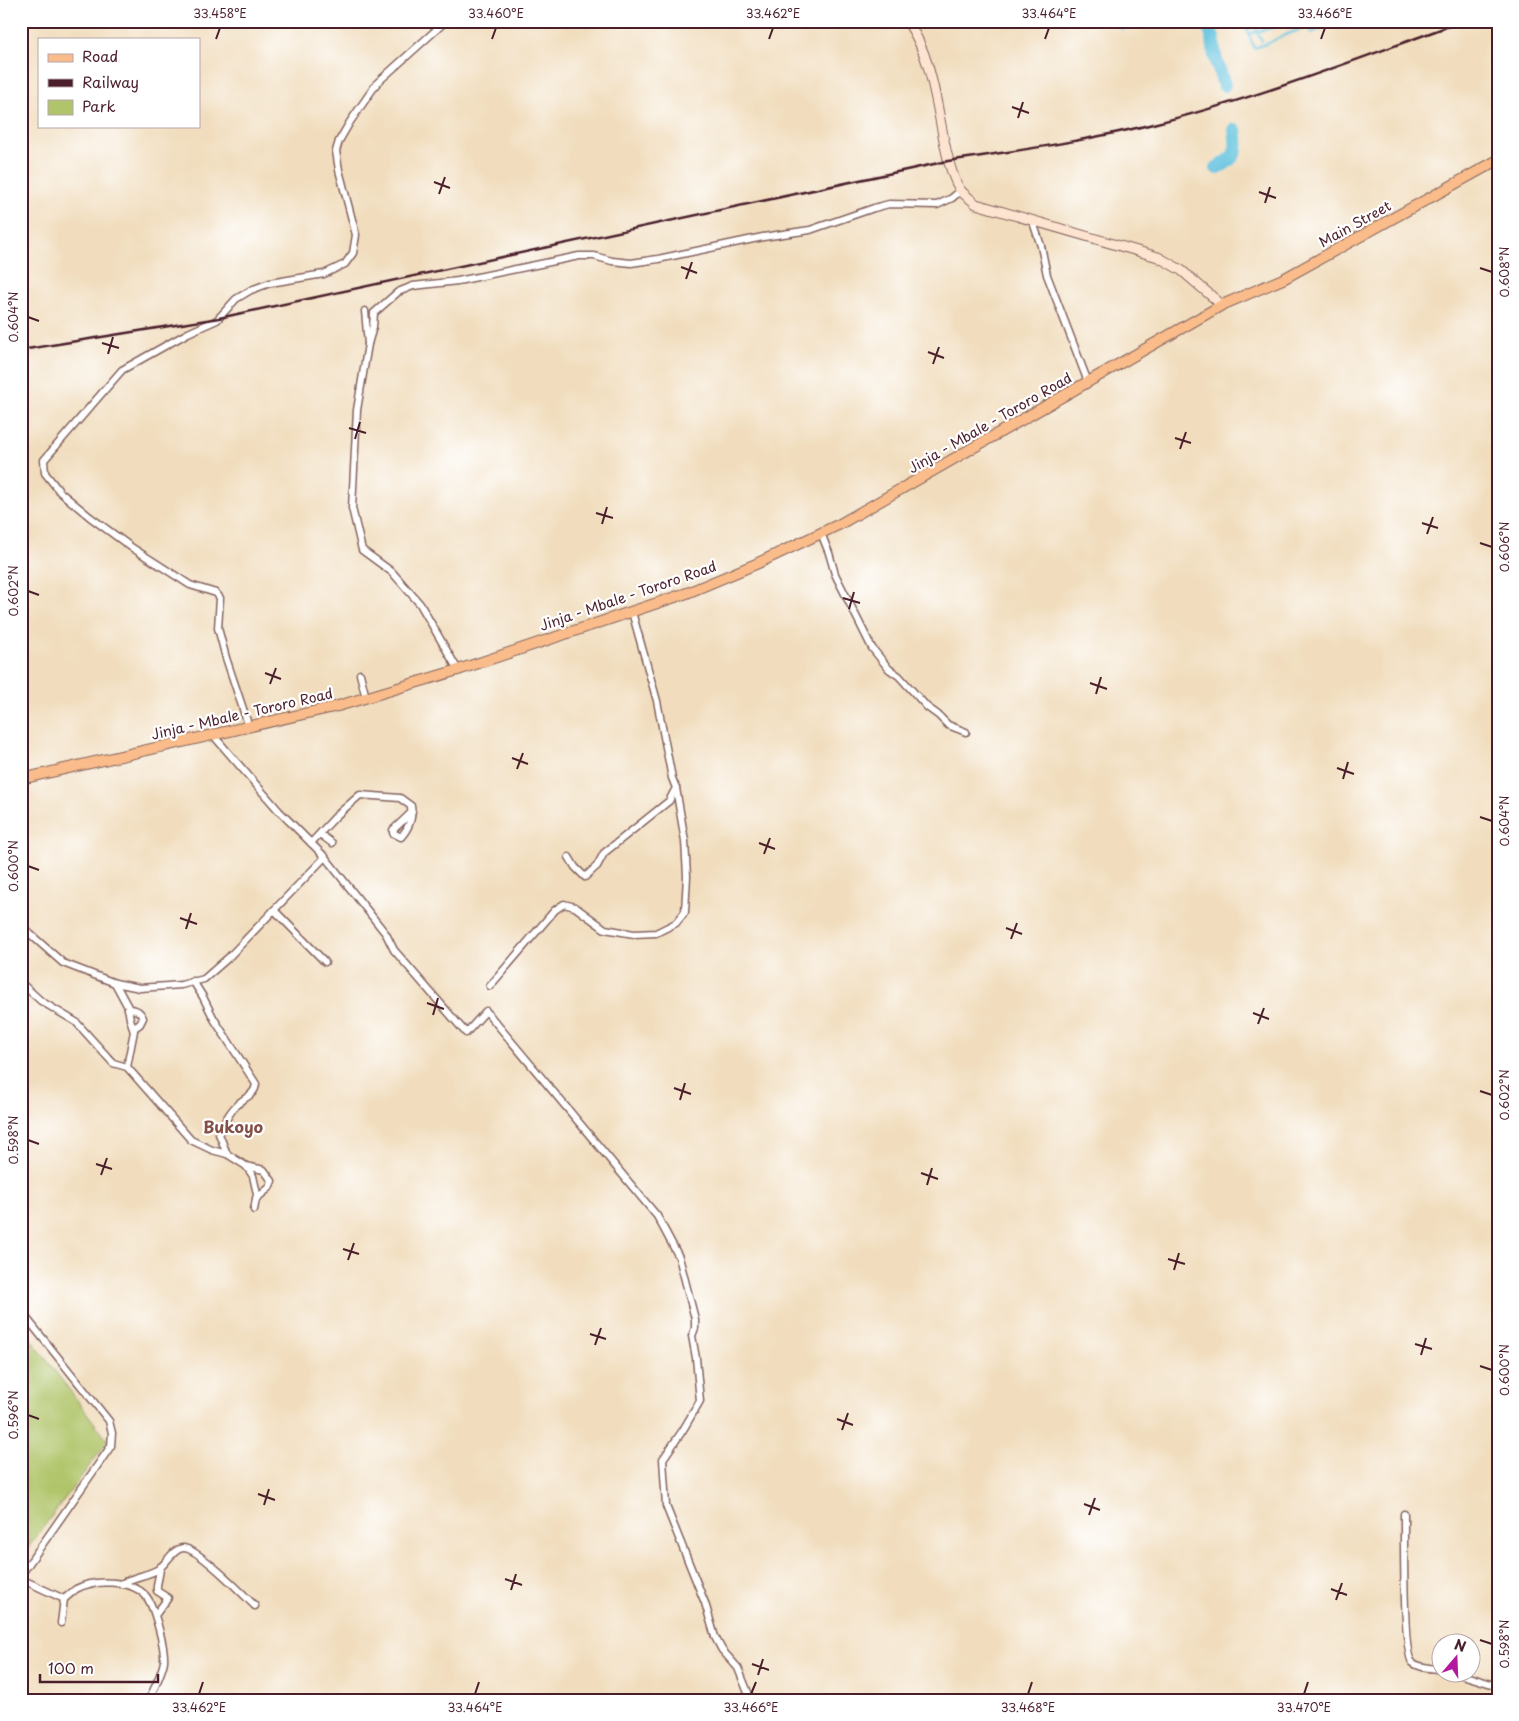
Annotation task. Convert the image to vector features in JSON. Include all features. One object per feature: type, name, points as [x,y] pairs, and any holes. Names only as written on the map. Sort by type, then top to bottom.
[{"type":"main road","points":[[908,21],[916,33],[928,68],[937,102],[948,161],[960,191],[976,204],[1158,257],[1181,270],[1222,305]]},
{"type":"main road","name":"Main Street","points":[[1222,305],[1286,278],[1498,160]]},
{"type":"main road","name":"Jinja - Mbale - Tororo Road","points":[[21,779],[338,706],[458,670],[687,593],[756,564],[840,524],[1222,305]]},
{"type":"street","points":[[248,727],[218,628],[220,598],[216,593],[190,585],[131,547],[90,517],[60,492],[45,473],[44,460],[122,370],[188,333],[217,320],[236,299],[251,290],[270,283],[324,274],[345,264],[353,253],[356,236],[339,170],[336,151],[339,142],[350,122],[377,83],[446,21]]},
{"type":"street","points":[[458,670],[420,604],[392,572],[362,550],[352,508],[357,410],[374,313],[398,292],[413,286],[458,281],[579,256],[594,256],[630,263],[658,260],[754,239],[810,230],[889,204],[937,206],[960,191]]},
{"type":"street","points":[[1033,222],[1041,246],[1046,275],[1088,382]]},
{"type":"street","points":[[365,312],[368,344]]},
{"type":"street","points":[[821,533],[838,581],[872,648],[889,670],[899,676],[927,707],[948,725],[966,732]]},
{"type":"street","points":[[490,986],[555,910],[564,904],[575,907],[606,928],[634,934],[656,933],[676,923],[685,912],[687,876],[685,841],[676,788],[672,778],[657,701],[632,612]]},
{"type":"street","points":[[360,674],[366,698]]},
{"type":"street","points":[[213,735],[279,811],[325,857],[386,934],[394,950],[466,1032],[486,1011],[657,1216],[679,1257],[694,1319],[695,1328],[692,1336],[700,1401],[663,1459],[666,1506],[705,1603],[714,1637],[722,1650],[738,1668],[751,1700]]},
{"type":"street","points":[[569,857],[586,878],[597,866],[604,853],[669,801],[676,788]]},
{"type":"street","points":[[311,843],[360,795],[400,798],[411,806],[412,812]]},
{"type":"street","points":[[320,834],[332,843]]},
{"type":"street","points":[[21,926],[64,963],[115,983],[140,988],[181,985],[204,978],[228,958],[325,857]]},
{"type":"street","points":[[274,910],[326,962]]},
{"type":"street","points":[[193,982],[214,1019],[256,1084],[251,1094],[237,1104],[225,1120],[220,1134],[227,1154]]},
{"type":"street","points":[[21,983],[41,1001],[76,1022],[113,1063],[127,1067],[191,1140],[212,1150],[227,1154],[246,1166],[264,1170],[272,1181],[269,1188],[256,1199]]},
{"type":"street","points":[[115,983],[128,1009],[133,1029],[127,1067]]},
{"type":"street","points":[[128,1009],[140,1012],[143,1018],[140,1024],[133,1029]]},
{"type":"street","points":[[246,1166],[253,1176],[257,1194],[254,1210]]},
{"type":"street","points":[[21,1311],[109,1421],[112,1433],[111,1446],[21,1575]]},
{"type":"street","points":[[1404,1514],[1409,1657],[1415,1664],[1432,1668]]},
{"type":"street","points":[[121,1584],[160,1567],[173,1553],[186,1548],[198,1554],[218,1570],[255,1606]]},
{"type":"street","points":[[156,1614],[168,1598],[158,1591],[156,1585],[160,1575],[160,1567]]},
{"type":"street","points":[[21,1580],[64,1599]]},
{"type":"street","points":[[61,1623],[64,1599],[78,1588],[105,1581],[128,1585],[145,1594],[156,1614],[164,1660],[148,1700]]},
{"type":"street","points":[[1482,1681],[1498,1686]]},
{"type":"green space","points":[[21,1326],[108,1441],[21,1557]]},
{"type":"waterway","points":[[1120,21],[1122,29]]},
{"type":"waterway","points":[[1206,21],[1213,38],[1215,57],[1224,85]]},
{"type":"waterway","points":[[1246,21],[1254,48],[1323,21]]},
{"type":"waterway","points":[[1256,21],[1257,32],[1262,41]]},
{"type":"waterway","points":[[1247,29],[1275,21]]},
{"type":"waterway","points":[[1248,34],[1298,21]]},
{"type":"waterway","points":[[1305,21],[1310,31]]},
{"type":"waterway","points":[[1315,21],[1319,30]]},
{"type":"waterway","points":[[1311,33],[1339,21]]},
{"type":"waterway","points":[[1217,168],[1228,161],[1235,153],[1237,143],[1235,130]]},
{"type":"railway","points":[[21,350],[219,318],[948,161],[1102,136],[1193,114],[1271,90],[1463,21]]},
{"type":"district","name":"Bukoyo","points":[[233,1127]]}]
